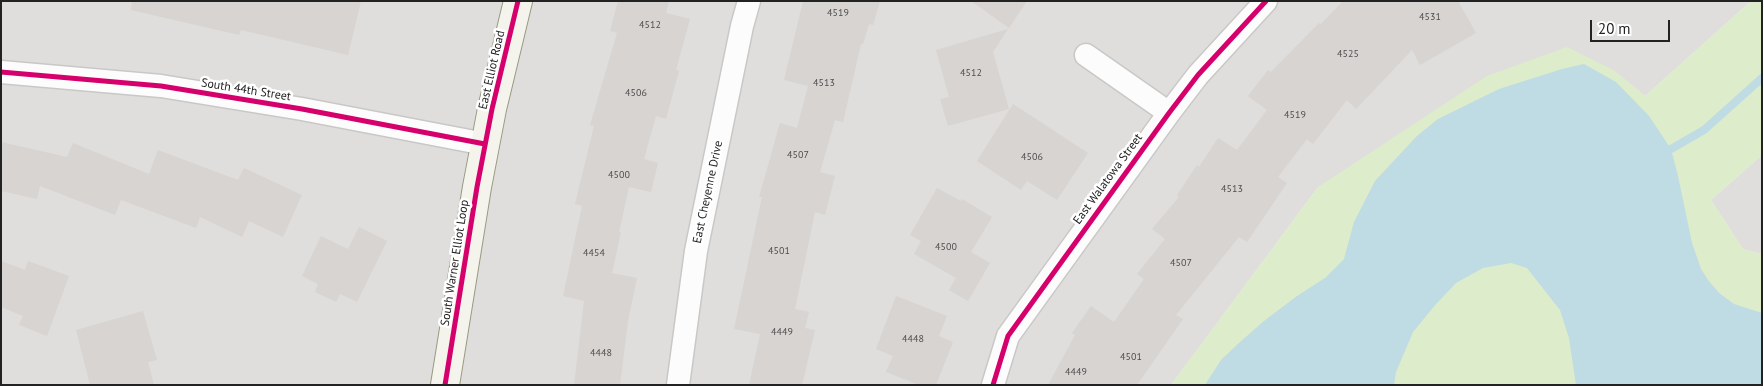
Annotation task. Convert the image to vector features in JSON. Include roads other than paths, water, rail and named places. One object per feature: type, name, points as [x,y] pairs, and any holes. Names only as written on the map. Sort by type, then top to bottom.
[{"type":"main road","name":"East Elliot Road","points":[[485,144],[518,1]]},
{"type":"main road","name":"South Warner Elliot Loop","points":[[445,385],[485,144]]},
{"type":"street","name":"East Cheyenne Drive","points":[[678,385],[696,251],[742,26],[749,1]]},
{"type":"street","name":"East Walatowa Street","points":[[993,385],[1008,336],[1198,75],[1266,1]]},
{"type":"street","points":[[1086,55],[1169,113]]},
{"type":"street","name":"South 44th Street","points":[[1,72],[161,86],[302,109],[485,144]]},
{"type":"water","points":[[1584,64],[1616,82],[1649,116],[1671,149],[1692,243],[1701,269],[1708,280],[1719,293],[1734,304],[1762,313],[1762,385],[1576,385],[1569,338],[1560,310],[1527,268],[1511,263],[1483,268],[1456,283],[1413,332],[1396,372],[1394,385],[1205,385],[1221,360],[1239,343],[1297,296],[1325,278],[1344,259],[1354,222],[1375,181],[1417,136],[1438,119],[1499,89]]},
{"type":"waterway","points":[[1662,151],[1671,149],[1704,130],[1762,78]]}]
